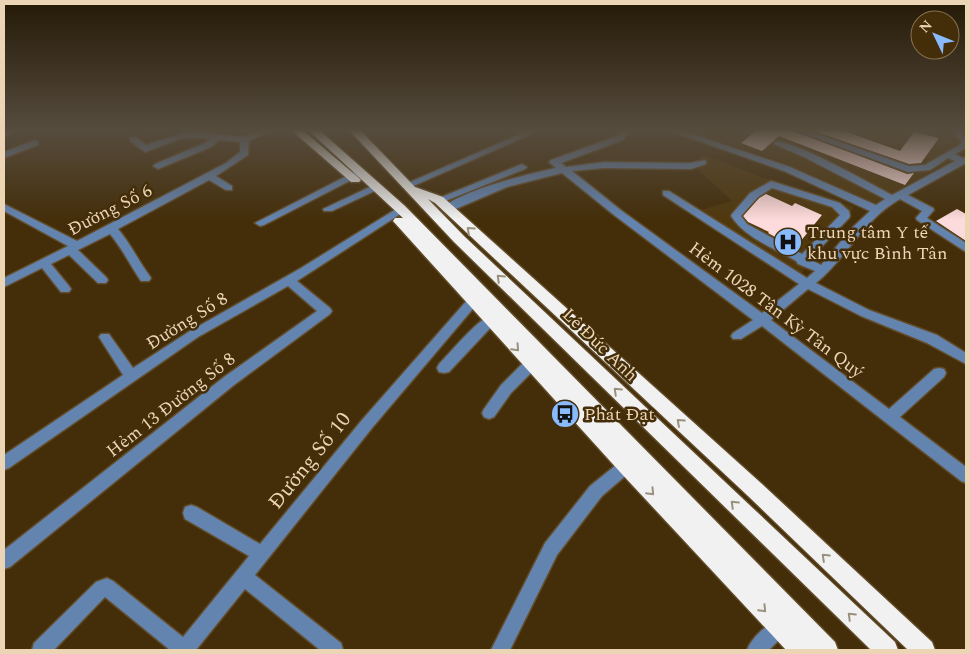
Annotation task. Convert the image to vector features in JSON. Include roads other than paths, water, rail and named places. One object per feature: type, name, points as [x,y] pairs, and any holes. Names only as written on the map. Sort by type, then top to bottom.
[{"type":"highway","points":[[336,160],[372,188],[397,212],[827,650]]},
{"type":"highway","points":[[341,160],[356,175]]},
{"type":"highway","name":"Lê Đức Anh","points":[[382,160],[465,245],[887,650]]},
{"type":"highway","name":"Lê Đức Anh","points":[[408,186],[443,204],[707,446],[924,650]]},
{"type":"highway","points":[[397,212],[490,320],[801,650]]},
{"type":"highway","points":[[689,460],[707,446]]},
{"type":"street","points":[[158,166],[173,160]]},
{"type":"street","name":"Đường Số 6","points":[[4,283],[209,176],[236,160]]},
{"type":"street","points":[[408,186],[469,160]]},
{"type":"street","points":[[561,160],[554,162],[564,171]]},
{"type":"street","points":[[759,160],[787,169],[877,210]]},
{"type":"street","points":[[816,160],[928,210],[921,218],[964,245]]},
{"type":"street","points":[[881,160],[908,169],[927,168],[940,160]]},
{"type":"street","points":[[737,336],[762,320],[824,272],[857,229],[877,210],[896,197],[964,161]]},
{"type":"street","points":[[443,204],[472,196],[509,181],[564,171],[604,165],[691,166],[703,162]]},
{"type":"street","points":[[443,204],[522,167]]},
{"type":"street","name":"Hẻm 1028 Tân Kỳ Tân Quý","points":[[564,171],[966,476]]},
{"type":"street","points":[[260,223],[356,175]]},
{"type":"street","points":[[209,176],[229,188]]},
{"type":"street","points":[[802,261],[845,216],[845,213],[836,206],[771,184],[754,195],[736,216],[743,226],[802,261],[824,272]]},
{"type":"street","points":[[328,210],[372,188]]},
{"type":"street","points":[[666,193],[808,284],[865,313],[932,339],[966,358]]},
{"type":"street","points":[[4,207],[73,247],[102,280]]},
{"type":"street","name":"Đường Số 8","points":[[7,457],[194,334],[329,257],[397,212]]},
{"type":"street","points":[[111,228],[124,243],[135,265],[145,278]]},
{"type":"street","points":[[43,262],[65,289]]},
{"type":"street","name":"Hẻm 13 Đường Số 8","points":[[4,561],[229,381],[326,311],[289,281]]},
{"type":"street","name":"Đường Số 10","points":[[184,650],[367,424],[473,301]]},
{"type":"street","points":[[444,368],[490,320]]},
{"type":"street","points":[[105,337],[131,377]]},
{"type":"street","points":[[489,413],[506,390],[531,364]]},
{"type":"street","points":[[890,417],[939,373]]},
{"type":"street","points":[[500,650],[551,549],[596,491],[626,466]]},
{"type":"street","points":[[191,513],[262,554]]},
{"type":"street","points":[[244,577],[334,650]]},
{"type":"street","points":[[41,650],[102,588],[107,588],[184,650]]},
{"type":"street","points":[[756,650],[780,627]]},
{"type":"place","name":"Trung tâm Y tế khu vực Bình Tân","points":[[788,242]]},
{"type":"place","name":"Phát Đạt","points":[[565,414]]}]
